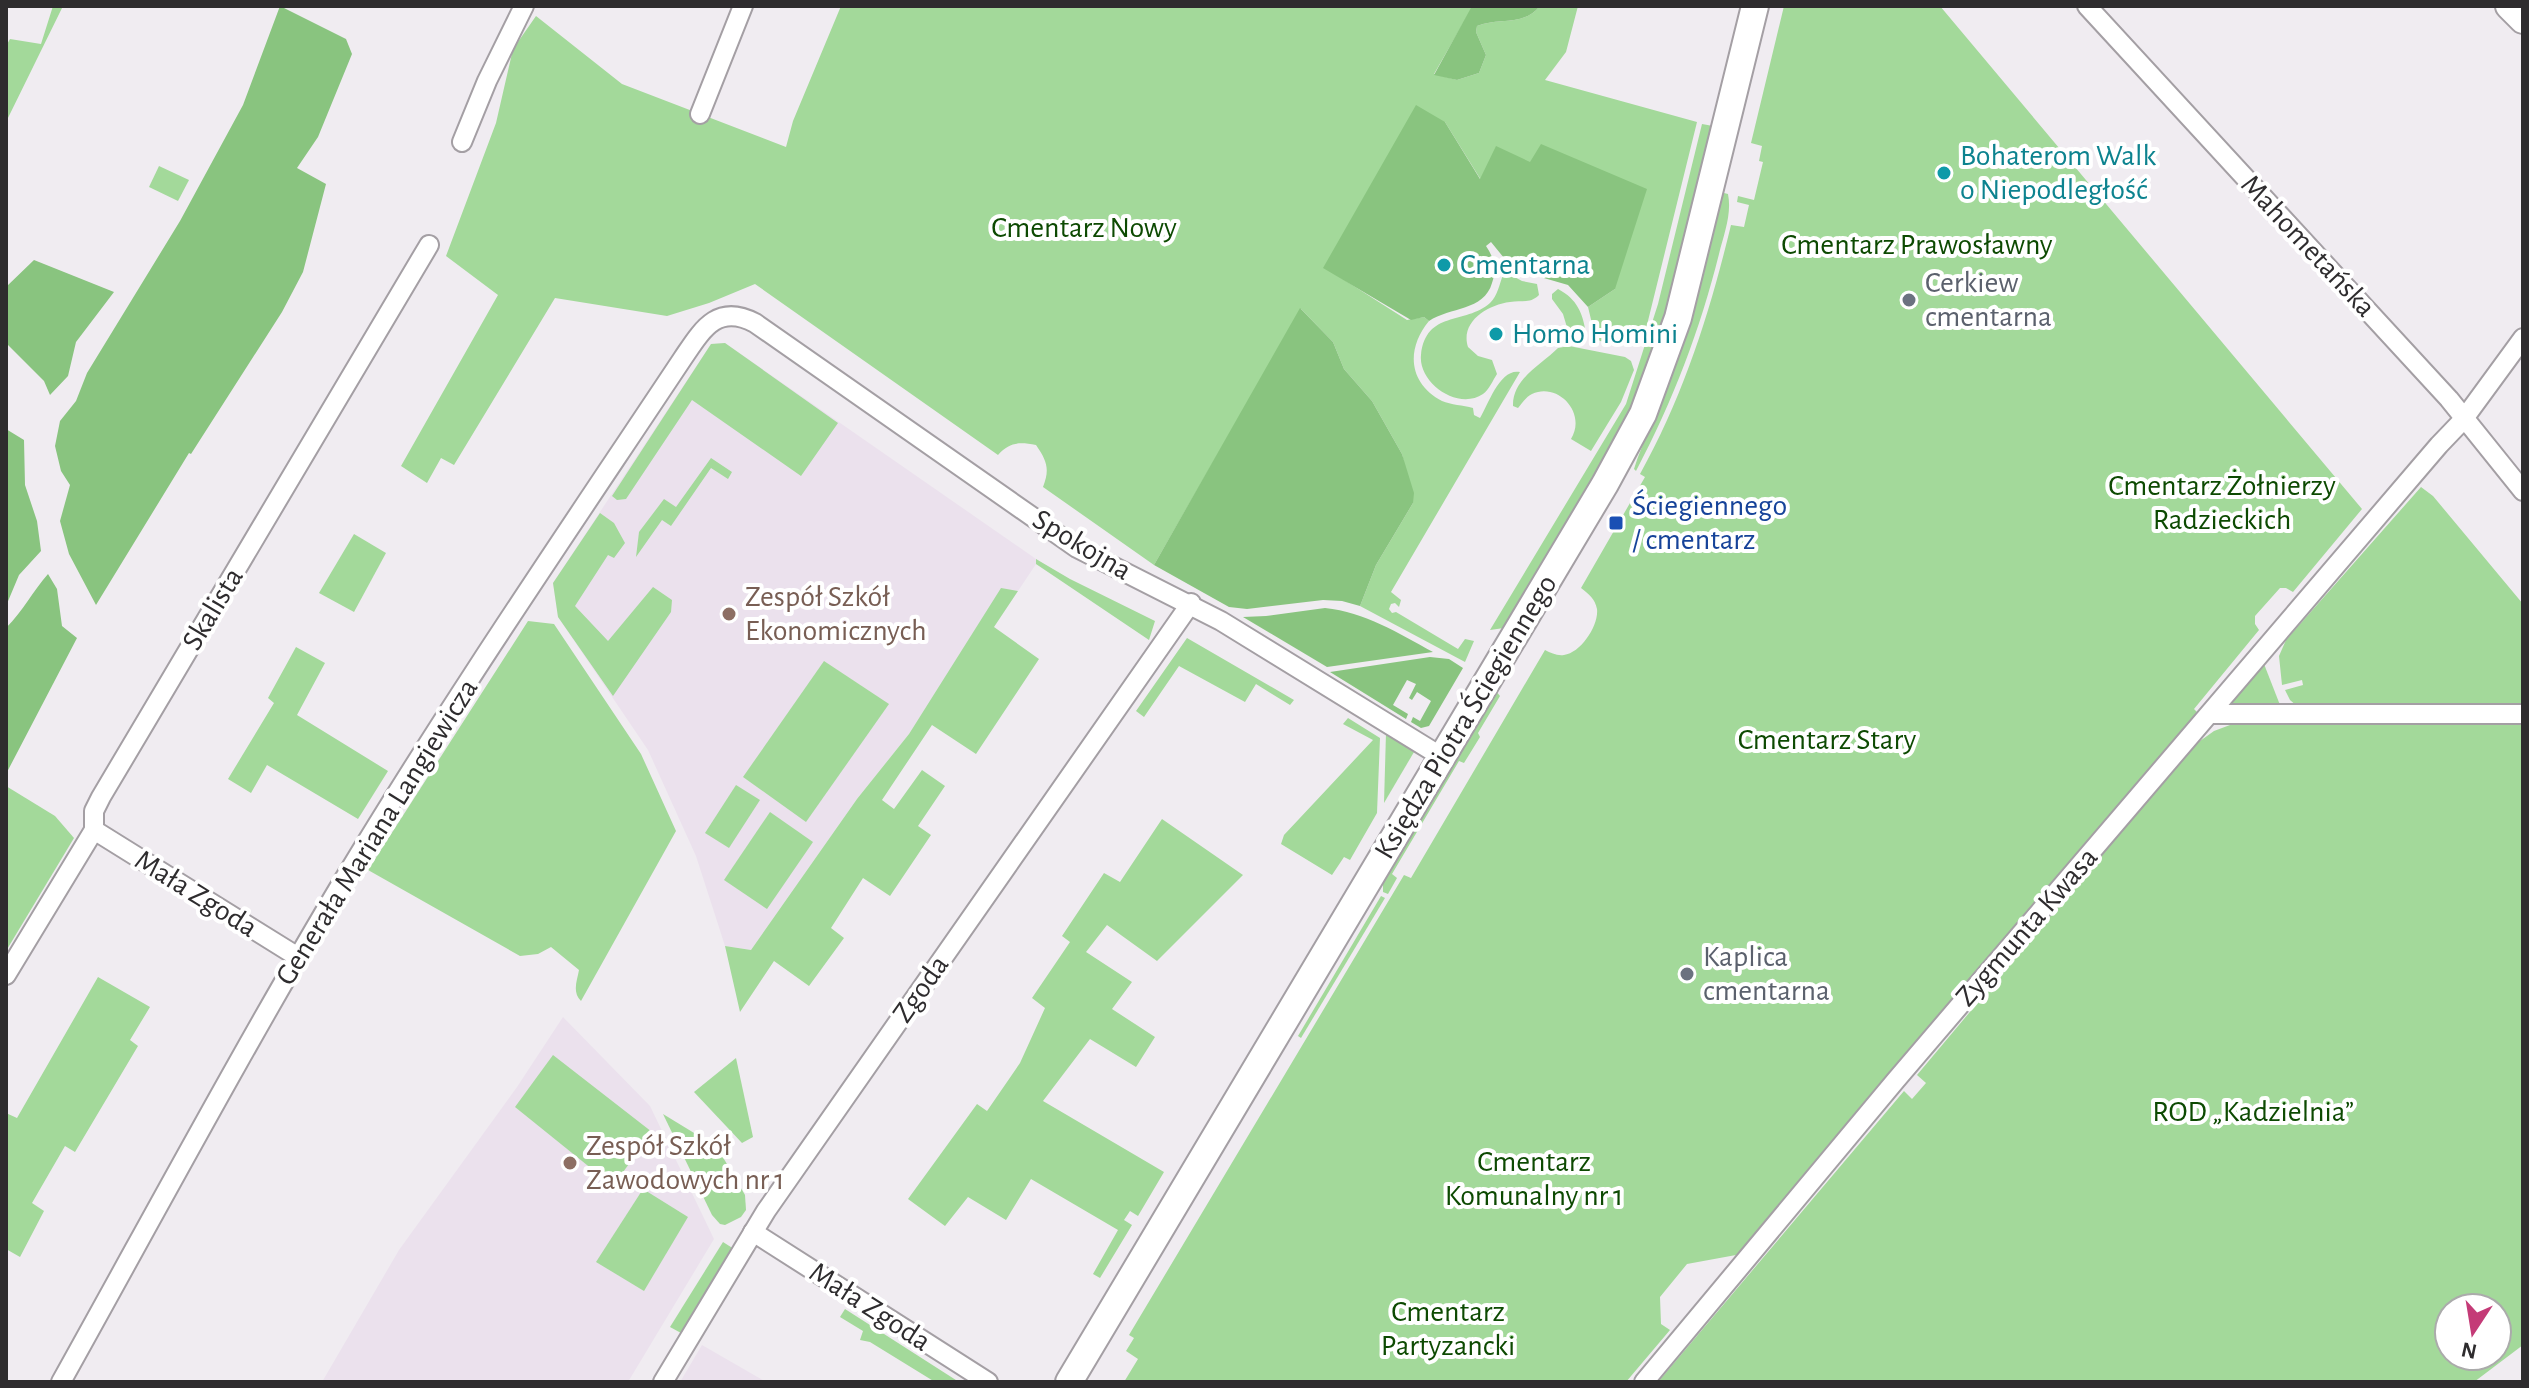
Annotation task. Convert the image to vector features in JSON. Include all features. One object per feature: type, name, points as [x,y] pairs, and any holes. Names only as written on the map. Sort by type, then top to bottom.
[{"type":"street","points":[[462,142],[502,48],[524,6]]},
{"type":"street","points":[[700,114],[743,6]]},
{"type":"street","name":"Księdza Piotra Ściegiennego","points":[[1069,1382],[1605,484],[1643,414],[1678,318],[1755,6]]},
{"type":"street","name":"Mahometańska","points":[[2087,6],[2449,399],[2523,491]]},
{"type":"street","points":[[2509,6],[2523,20]]},
{"type":"street","name":"Skalista","points":[[6,975],[94,830],[94,811],[101,797],[429,245]]},
{"type":"street","name":"Spokojna","points":[[733,315],[755,323],[1077,548],[1191,603],[1442,757]]},
{"type":"street","name":"Generała Mariana Langiewicza","points":[[61,1382],[298,957],[346,877],[532,584],[702,330],[723,316],[733,315]]},
{"type":"street","name":"Zygmunta Kwasa","points":[[1644,1382],[1886,1091],[2463,420],[2523,338]]},
{"type":"street","name":"Zgoda","points":[[663,1382],[753,1232],[1191,603]]},
{"type":"street","points":[[2210,714],[2523,714]]},
{"type":"street","name":"Mała Zgoda","points":[[94,830],[298,957]]},
{"type":"street","name":"Mała Zgoda","points":[[753,1232],[988,1382]]},
{"type":"shaded area","points":[[725,343],[1036,559],[1036,564],[1018,591],[1001,589],[909,734],[857,799],[751,950],[725,946],[696,856],[648,750],[558,617],[553,583],[711,344]]},
{"type":"shaded area","name":"Zespół Szkół Zawodowych nr 1","points":[[563,1017],[650,1106],[714,1239],[628,1382],[322,1382],[399,1250],[517,1087]]},
{"type":"shaded area","points":[[702,1345],[766,1382],[680,1382]]},
{"type":"green space","points":[[53,6],[63,6],[6,122],[6,46],[10,39],[41,44]]},
{"type":"green space","points":[[280,6],[346,39],[352,54],[318,137],[297,168],[326,184],[303,272],[282,312],[189,453],[96,605],[69,554],[60,521],[70,485],[61,471],[55,446],[60,421],[76,401],[87,373],[180,221],[243,105]]},
{"type":"green space","name":"Cmentarz Nowy","points":[[841,6],[1473,6],[1434,74],[1457,80],[1479,73],[1486,55],[1476,32],[1477,26],[1526,17],[1540,6],[1578,6],[1566,52],[1545,80],[1697,122],[1645,333],[1635,344],[1629,346],[1600,341],[1595,336],[1588,307],[1615,289],[1531,163],[1481,180],[1445,122],[1324,267],[1407,320],[1424,317],[1429,321],[1417,343],[1414,365],[1422,385],[1442,401],[1473,408],[1474,415],[1480,418],[1501,381],[1513,372],[1520,372],[1391,592],[1401,600],[1399,607],[1391,604],[1389,609],[1392,613],[1396,612],[1458,649],[1465,639],[1474,641],[1465,662],[1360,606],[1376,565],[1413,503],[1402,454],[1372,401],[1344,369],[1333,342],[1301,309],[1154,565],[1043,487],[1046,465],[1036,445],[1015,444],[998,455],[755,284],[667,316],[555,298],[454,465],[441,458],[427,483],[401,466],[498,295],[446,256],[496,123],[513,49],[536,16],[622,84],[786,147],[793,121]]},
{"type":"green space","points":[[1472,6],[1540,6],[1526,17],[1477,26],[1476,32],[1486,55],[1479,73],[1457,80],[1434,75]]},
{"type":"green space","points":[[1784,6],[1940,6],[2362,509],[2293,592],[2280,588],[2255,616],[2259,630],[2194,709],[2197,712],[1743,1250],[1736,1255],[1687,1264],[1660,1297],[1661,1324],[1670,1330],[1626,1382],[1124,1382],[1138,1359],[1126,1351],[1134,1338],[1129,1335],[1404,875],[1411,878],[1545,650],[1559,655],[1570,653],[1582,644],[1592,630],[1597,609],[1595,602],[1581,588],[1645,477],[1640,474],[1683,383],[1705,321],[1731,225],[1744,227],[1749,205],[1737,202],[1738,196],[1754,200],[1763,162],[1759,161],[1762,146],[1751,143]]},
{"type":"green space","points":[[1416,105],[1445,122],[1480,179],[1496,146],[1530,162],[1541,144],[1647,189],[1615,289],[1588,307],[1568,285],[1513,269],[1491,242],[1486,246],[1494,263],[1494,278],[1482,299],[1429,321],[1424,317],[1411,320],[1323,268]]},
{"type":"green space","points":[[1702,124],[1713,126],[1652,363],[1621,431],[1504,628],[1490,630],[1626,404],[1658,304]]},
{"type":"green space","points":[[159,166],[189,180],[178,201],[149,187]]},
{"type":"green space","points":[[1720,192],[1728,194],[1728,216],[1703,310],[1674,392],[1636,471],[1634,469],[1665,395],[1684,336]]},
{"type":"green space","points":[[34,260],[114,292],[76,342],[68,376],[50,395],[44,381],[6,343],[6,287]]},
{"type":"green space","points":[[1509,274],[1537,284],[1539,295],[1529,301],[1501,304],[1477,316],[1468,330],[1468,347],[1478,356],[1492,360],[1497,374],[1483,394],[1473,398],[1452,397],[1426,375],[1421,355],[1424,341],[1438,325],[1480,310],[1490,303],[1503,275]]},
{"type":"green space","points":[[1558,289],[1578,307],[1585,326],[1584,337],[1569,334],[1563,314],[1552,299],[1552,294]]},
{"type":"green space","points":[[1300,308],[1333,342],[1344,369],[1372,401],[1402,454],[1414,493],[1413,503],[1376,565],[1360,606],[1323,600],[1247,609],[1229,607],[1154,565]]},
{"type":"green space","points":[[725,343],[838,423],[801,476],[692,400],[626,499],[617,500],[612,496],[711,344]]},
{"type":"green space","points":[[1569,346],[1625,357],[1631,361],[1634,370],[1621,402],[1591,451],[1571,439],[1575,429],[1573,410],[1560,396],[1542,391],[1530,395],[1518,408],[1513,406],[1517,388],[1529,373],[1558,348]]},
{"type":"green space","points":[[6,429],[24,440],[25,485],[37,521],[41,551],[19,575],[6,606]]},
{"type":"green space","points":[[711,458],[732,472],[728,479],[711,468],[671,526],[662,520],[636,557],[639,532],[664,499],[676,507]]},
{"type":"green space","points":[[2421,487],[2433,496],[2523,604],[2523,708],[2298,707],[2285,690],[2303,685],[2302,680],[2282,685],[2279,656],[2286,640]]},
{"type":"green space","points":[[600,513],[614,523],[625,543],[614,558],[608,555],[575,606],[608,641],[653,587],[672,600],[671,612],[613,696],[558,617],[553,583]]},
{"type":"green space","points":[[354,534],[386,553],[354,612],[319,593]]},
{"type":"green space","points":[[1036,559],[1155,621],[1149,640],[1036,564]]},
{"type":"green space","points":[[48,574],[57,589],[62,626],[77,638],[6,774],[6,628]]},
{"type":"green space","points":[[1001,588],[1018,591],[994,627],[1039,659],[976,754],[932,725],[882,800],[894,809],[922,770],[945,786],[918,826],[931,835],[890,896],[863,878],[831,928],[844,938],[809,986],[774,961],[740,1012],[725,946],[751,950],[857,799],[909,734]]},
{"type":"green space","points":[[1325,608],[1368,619],[1433,652],[1327,667],[1243,617]]},
{"type":"green space","points":[[528,621],[554,624],[641,754],[676,831],[581,1001],[576,990],[579,970],[551,947],[538,954],[520,956],[368,870]]},
{"type":"green space","points":[[1187,638],[1294,700],[1290,705],[1256,684],[1245,702],[1179,666],[1144,717],[1136,711]]},
{"type":"green space","points":[[296,647],[325,663],[297,715],[388,771],[358,819],[267,765],[251,793],[228,779],[274,703],[268,698]]},
{"type":"green space","points":[[1430,657],[1449,659],[1463,668],[1429,726],[1421,728],[1411,722],[1413,717],[1420,721],[1431,701],[1417,692],[1412,700],[1409,698],[1416,684],[1407,680],[1393,705],[1408,714],[1406,719],[1330,672]]},
{"type":"green space","points":[[824,661],[889,704],[806,822],[743,777]]},
{"type":"green space","points":[[2264,664],[2280,705],[2234,709],[2229,703]]},
{"type":"green space","points":[[1495,690],[1500,696],[1478,733],[1480,737],[1464,763],[1459,761],[1392,874],[1397,878],[1388,894],[1383,892],[1383,877]]},
{"type":"green space","points":[[1348,718],[1380,738],[1377,813],[1350,860],[1344,857],[1332,875],[1281,844],[1284,835],[1373,740],[1343,724]]},
{"type":"green space","name":"ROD „Kadzielnia”","points":[[2523,721],[2523,1345],[2513,1353],[2513,1292],[2433,1292],[2433,1372],[2487,1372],[2474,1382],[1658,1382],[1904,1091],[1912,1099],[1926,1083],[1917,1075],[2193,746],[2214,731],[2238,722]]},
{"type":"green space","points":[[1386,733],[1414,752],[1384,803]]},
{"type":"green space","points":[[736,785],[760,800],[729,848],[705,833]]},
{"type":"green space","points":[[6,786],[55,816],[74,838],[6,951]]},
{"type":"green space","points":[[770,812],[813,842],[767,909],[724,880]]},
{"type":"green space","points":[[1162,819],[1243,875],[1157,961],[1107,925],[1086,952],[1132,982],[1112,1009],[1155,1037],[1136,1067],[1090,1039],[1043,1101],[1164,1172],[1138,1216],[1130,1211],[1124,1220],[1132,1225],[1100,1278],[1093,1274],[1118,1230],[1031,1179],[1006,1220],[968,1197],[945,1226],[908,1199],[977,1104],[987,1111],[1020,1063],[1045,1008],[1032,998],[1070,942],[1062,936],[1104,873],[1120,882]]},
{"type":"green space","points":[[1381,896],[1385,898],[1301,1038],[1298,1036]]},
{"type":"green space","points":[[98,977],[150,1007],[130,1040],[138,1046],[75,1152],[65,1146],[32,1203],[44,1211],[20,1257],[6,1249],[6,1113],[17,1118]]},
{"type":"green space","points":[[553,1055],[652,1132],[613,1186],[515,1107]]},
{"type":"green space","points":[[736,1058],[753,1137],[742,1143],[694,1092]]},
{"type":"green space","points":[[663,1114],[717,1147],[745,1195],[746,1210],[741,1217],[725,1225],[712,1215]]},
{"type":"green space","points":[[643,1189],[688,1217],[644,1291],[596,1262]]},
{"type":"green space","points":[[723,1242],[734,1249],[681,1333],[670,1327]]},
{"type":"green space","points":[[845,1309],[959,1382],[935,1382],[870,1342],[860,1340],[863,1331],[840,1317]]},
{"type":"place","name":"Bohaterom Walk o Niepodległość","points":[[1944,173]]},
{"type":"place","name":"Cmentarna","points":[[1444,265]]},
{"type":"place","name":"Cerkiew cmentarna","points":[[1909,300]]},
{"type":"place","name":"Homo Homini","points":[[1496,334]]},
{"type":"place","name":"Ściegiennego / cmentarz","points":[[1616,523]]},
{"type":"place","name":"Zespół Szkół Ekonomicznych","points":[[729,614]]},
{"type":"place","name":"Kaplica cmentarna","points":[[1687,974]]},
{"type":"place","name":"Zespół Szkół Zawodowych nr 1","points":[[570,1163]]},
{"type":"park label","name":"Cmentarz Prawosławny","points":[[1917,245]]},
{"type":"park label","name":"Cmentarz Żołnierzy Radzieckich","points":[[2222,503]]},
{"type":"park label","name":"Cmentarz Stary","points":[[1827,740]]},
{"type":"park label","name":"Cmentarz Komunalny nr 1","points":[[1534,1179]]},
{"type":"park label","name":"Cmentarz Partyzancki","points":[[1448,1329]]}]
